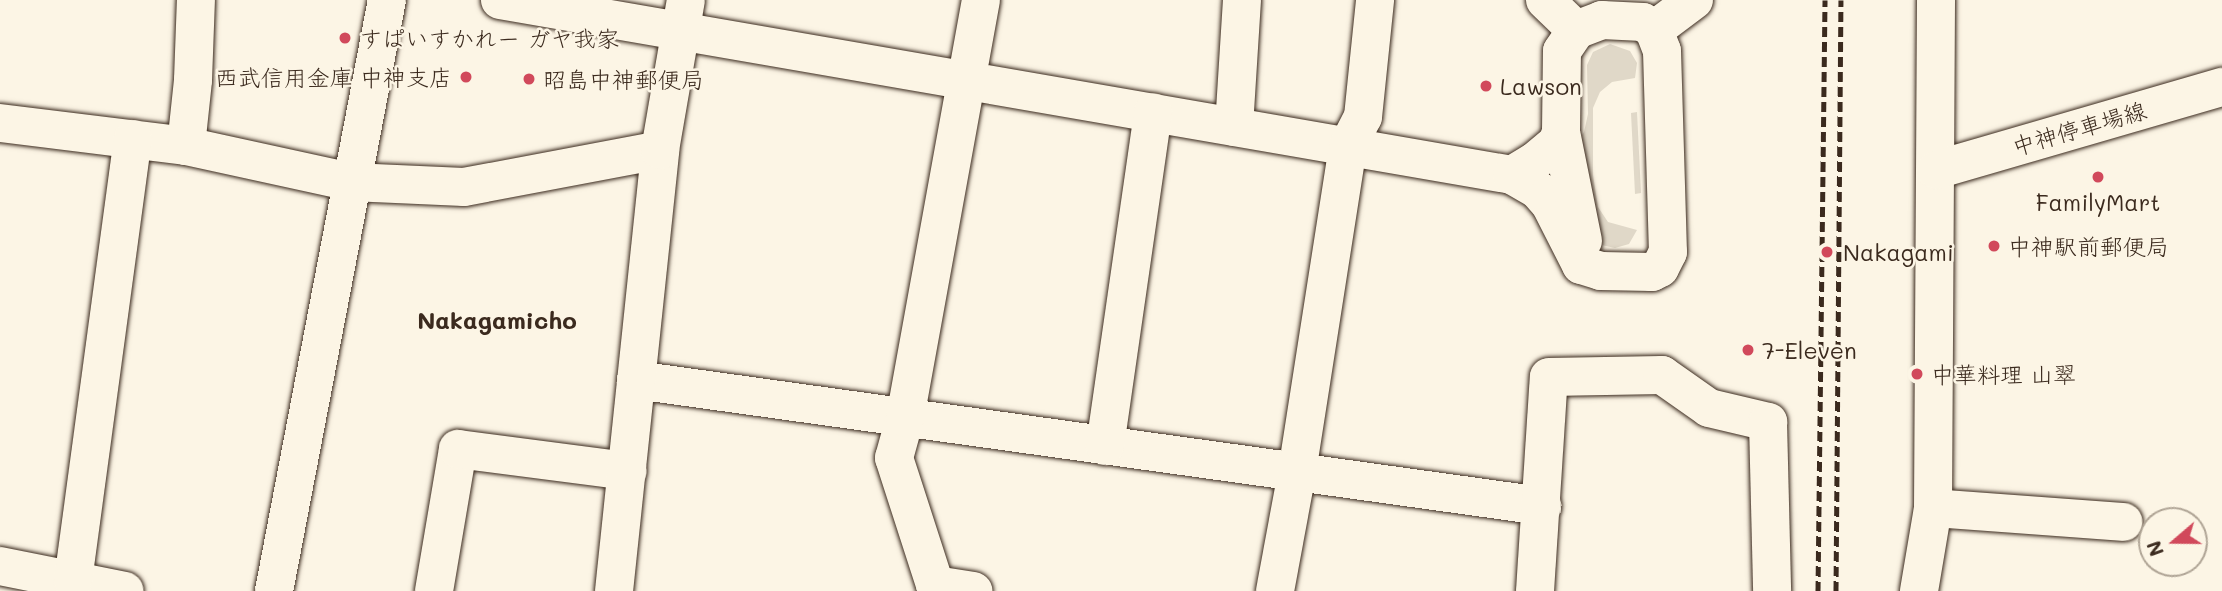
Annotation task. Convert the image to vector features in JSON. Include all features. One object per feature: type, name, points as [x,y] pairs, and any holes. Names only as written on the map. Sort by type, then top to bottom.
[{"type":"street","points":[[186,146],[193,80],[196,0]]},
{"type":"street","points":[[274,591],[387,0]]},
{"type":"street","points":[[500,0],[682,15],[965,80],[1512,174],[1538,190],[1550,204],[1574,257],[1581,265],[1601,271],[1651,272],[1666,261],[1662,51],[1654,30],[1643,22],[1602,20],[1576,30],[1562,51],[1561,132],[1584,249],[1588,260],[1601,271]]},
{"type":"street","points":[[974,591],[936,588],[894,458],[905,418],[981,0]]},
{"type":"street","points":[[1234,127],[1242,0]]},
{"type":"street","points":[[1275,591],[1297,472],[1348,146],[1363,117],[1375,0]]},
{"type":"street","points":[[1545,0],[1576,30]]},
{"type":"street","points":[[1654,30],[1693,0]]},
{"type":"street","points":[[1919,591],[1933,508],[1936,0]]},
{"type":"street","points":[[614,591],[660,150],[682,15]]},
{"type":"street","name":"中神停車場線","points":[[1936,170],[2222,87]]},
{"type":"street","points":[[1105,446],[1153,112]]},
{"type":"street","points":[[0,122],[186,146],[351,182],[464,187],[660,150]]},
{"type":"street","points":[[1512,174],[1547,152],[1561,132]]},
{"type":"street","points":[[53,582],[134,139]]},
{"type":"street","points":[[1535,591],[1549,377],[1662,376],[1709,408],[1768,422],[1772,591]]},
{"type":"street","points":[[636,380],[1542,506]]},
{"type":"street","points":[[434,591],[458,449],[628,471]]},
{"type":"street","points":[[1933,508],[2123,522]]},
{"type":"street","points":[[0,566],[53,582],[125,591]]},
{"type":"shaded area","points":[[1610,44],[1630,51],[1637,63],[1635,78],[1612,82],[1600,92],[1593,108],[1593,175],[1598,207],[1608,222],[1637,230],[1629,244],[1615,248],[1597,244],[1572,149],[1584,132],[1588,114],[1587,65],[1593,52]]},
{"type":"shaded area","points":[[1637,112],[1641,193],[1635,194],[1631,113]]},
{"type":"railway","points":[[1818,591],[1825,0]]},
{"type":"railway","points":[[1836,591],[1841,0]]},
{"type":"place","name":"すぱいすかれー ガヤ我家","points":[[345,38]]},
{"type":"place","name":"西武信用金庫 中神支店","points":[[466,77]]},
{"type":"place","name":"昭島中神郵便局","points":[[529,79]]},
{"type":"place","name":"Lawson","points":[[1486,86]]},
{"type":"place","name":"FamilyMart","points":[[2098,177]]},
{"type":"place","name":"中神駅前郵便局","points":[[1994,246]]},
{"type":"place","name":"Nakagami","points":[[1827,252]]},
{"type":"place","name":"7-Eleven","points":[[1748,350]]},
{"type":"place","name":"中華料理 山翠","points":[[1917,374]]},
{"type":"district","name":"Nakagamicho","points":[[497,320]]}]
